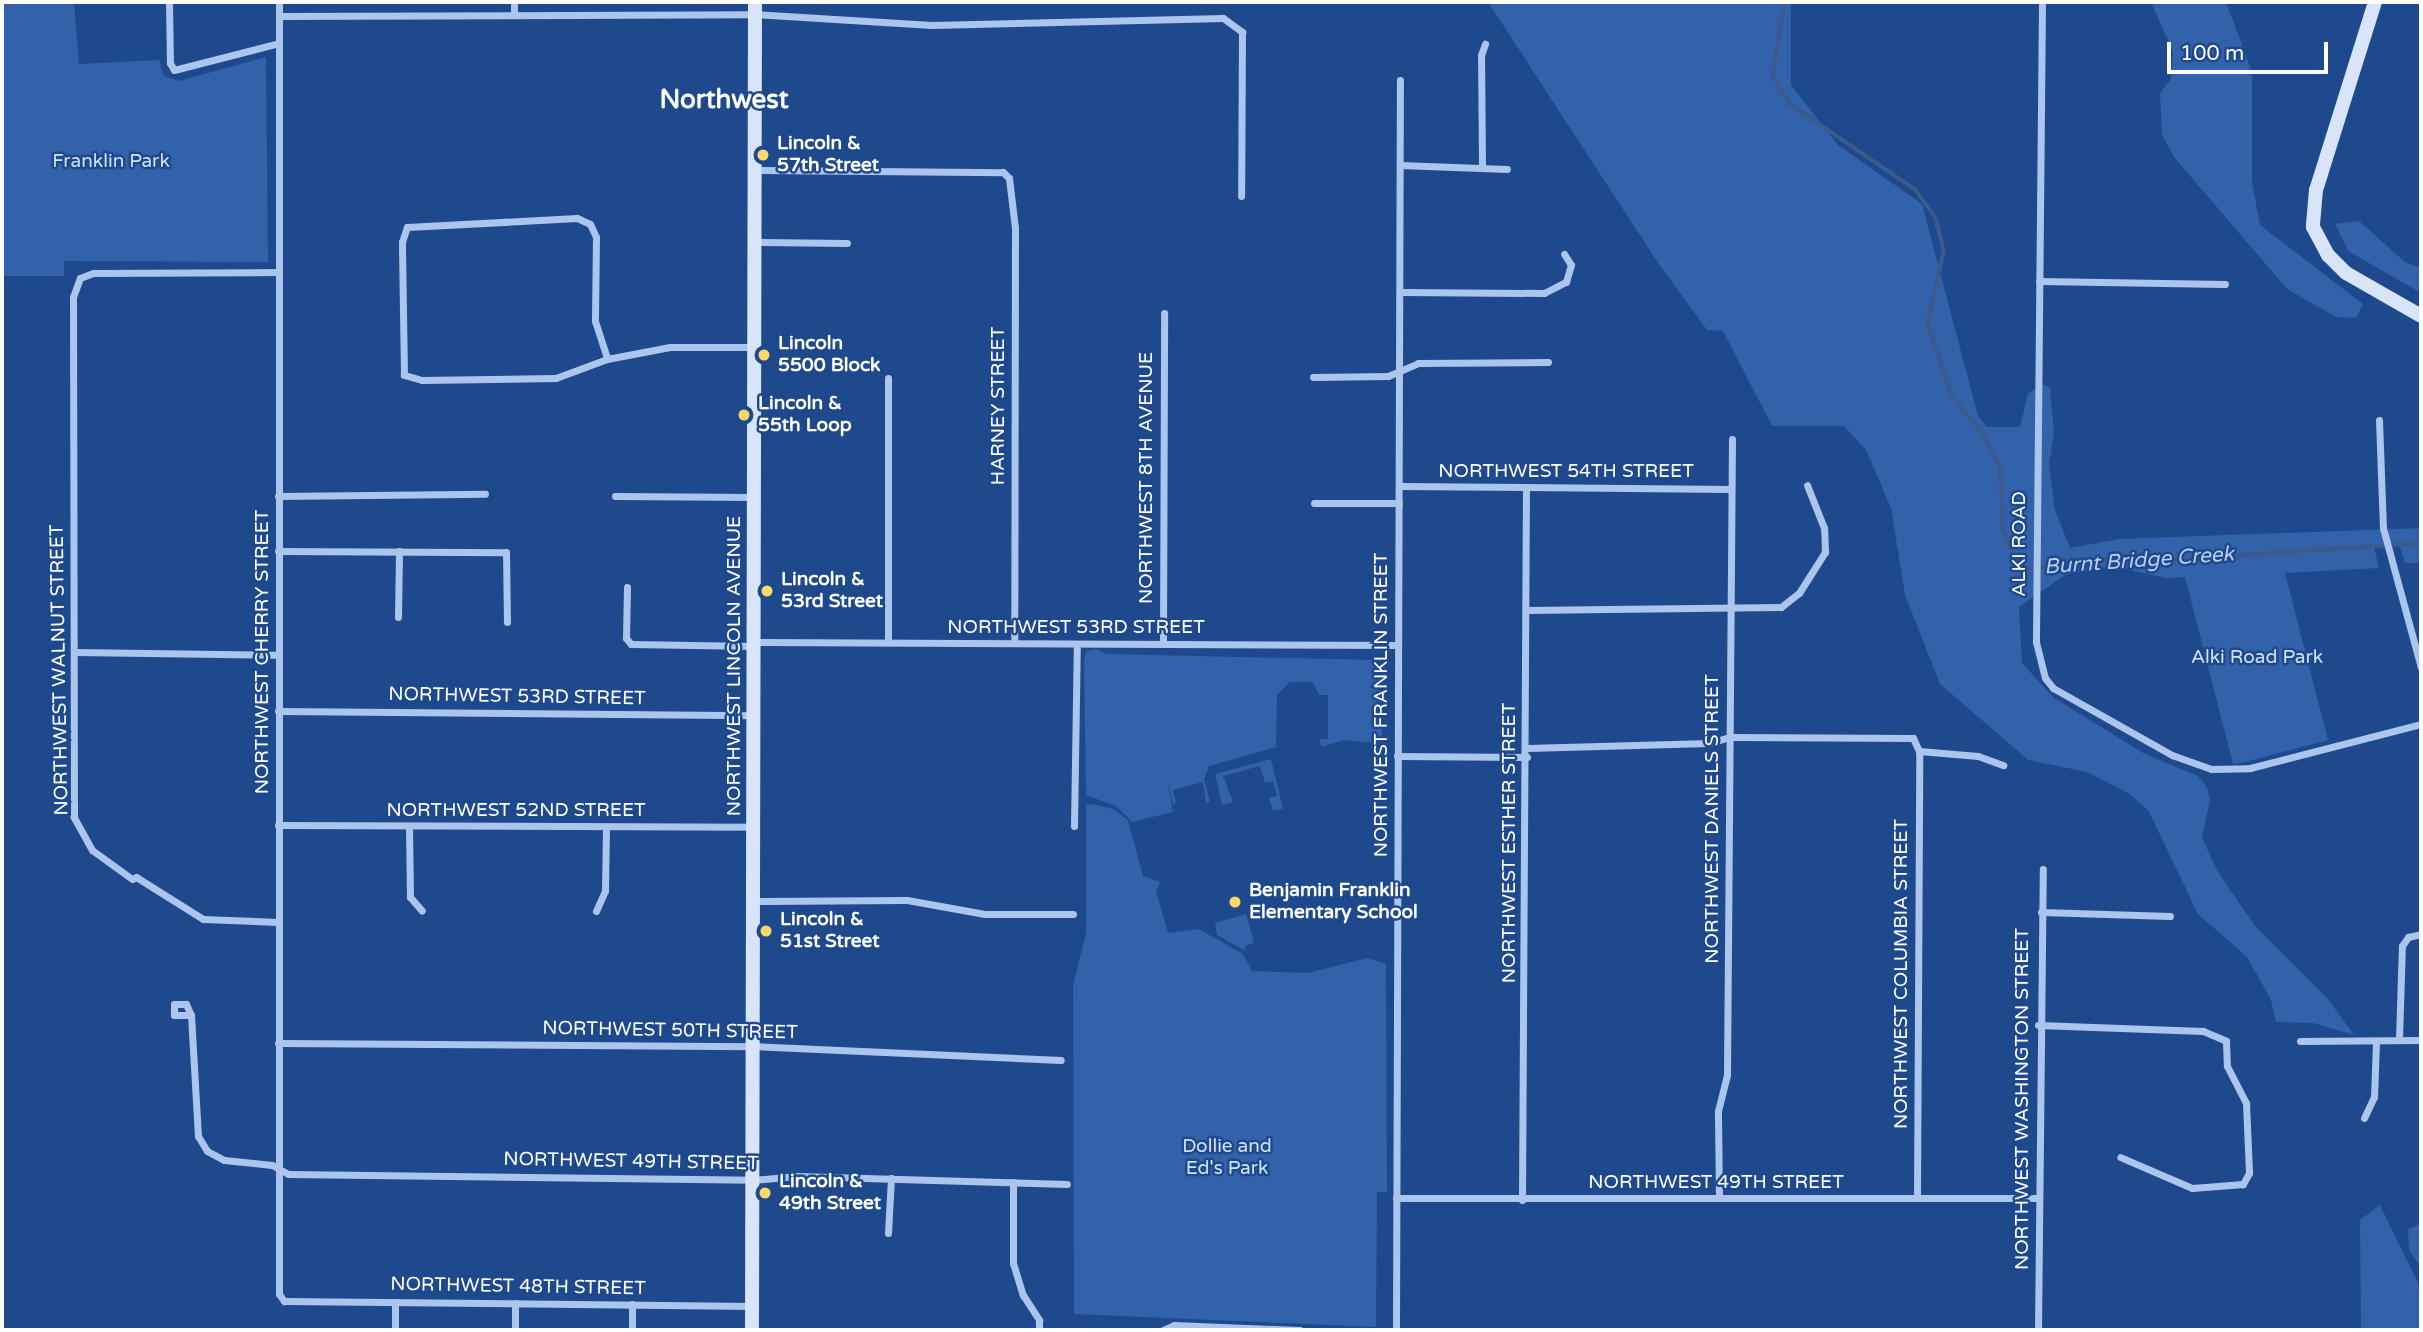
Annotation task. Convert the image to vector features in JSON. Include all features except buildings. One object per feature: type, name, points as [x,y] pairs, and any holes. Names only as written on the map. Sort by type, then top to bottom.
[{"type":"street","points":[[169,2],[170,63],[174,70],[279,43]]},
{"type":"street","name":"NORTHWEST CHERRY STREET","points":[[279,2],[278,1284],[284,1301]]},
{"type":"street","points":[[514,2],[514,15]]},
{"type":"street","name":"ALKI ROAD","points":[[2042,2],[2036,642],[2045,678],[2053,688],[2189,763],[2231,771],[2421,723]]},
{"type":"street","points":[[2374,7],[2316,190],[2313,227],[2328,255],[2346,273],[2421,316]]},
{"type":"street","points":[[279,16],[514,15],[755,8],[932,25],[1223,18],[1242,32],[1241,195]]},
{"type":"street","name":"NORTHWEST LINCOLN AVENUE","points":[[752,1330],[755,8]]},
{"type":"street","points":[[1482,165],[1481,55],[1485,44]]},
{"type":"street","name":"NORTHWEST FRANKLIN STREET","points":[[1396,1330],[1400,79]]},
{"type":"street","points":[[1400,165],[1482,165],[1507,169]]},
{"type":"street","name":"HARNEY STREET","points":[[755,170],[1003,172],[1009,178],[1015,228],[1014,643]]},
{"type":"street","points":[[607,359],[595,321],[596,237],[590,224],[577,218],[407,227],[402,242],[404,375],[422,380],[556,378],[607,359],[670,347],[755,346]]},
{"type":"street","points":[[755,242],[847,243]]},
{"type":"street","points":[[1400,292],[1551,292],[1570,274],[1571,265],[1564,254]]},
{"type":"street","name":"NORTHWEST WALNUT STREET","points":[[278,272],[93,273],[80,278],[73,297],[74,817],[92,850],[132,879],[136,877],[203,919],[278,922]]},
{"type":"street","points":[[2039,281],[2225,284]]},
{"type":"street","name":"NORTHWEST 8TH AVENUE","points":[[1163,644],[1164,313]]},
{"type":"street","points":[[1313,377],[1400,372],[1418,363],[1548,362]]},
{"type":"street","points":[[888,378],[888,642]]},
{"type":"street","points":[[2379,420],[2383,528],[2421,668]]},
{"type":"street","name":"NORTHWEST DANIELS STREET","points":[[1719,1198],[1717,1111],[1727,1075],[1732,439]]},
{"type":"street","points":[[1526,610],[1731,611],[1781,607],[1799,593],[1823,560],[1826,534],[1807,485]]},
{"type":"street","name":"NORTHWEST 54TH STREET","points":[[1399,486],[1731,489]]},
{"type":"street","name":"NORTHWEST ESTHER STREET","points":[[1522,1200],[1527,757],[1526,487]]},
{"type":"street","points":[[278,496],[485,494]]},
{"type":"street","points":[[615,496],[754,497]]},
{"type":"street","points":[[1314,503],[1399,503]]},
{"type":"street","points":[[278,551],[506,552],[507,622]]},
{"type":"street","points":[[398,617],[399,551]]},
{"type":"street","name":"NORTHWEST 53RD STREET","points":[[627,587],[626,638],[631,644],[888,642],[1398,645]]},
{"type":"street","points":[[1074,826],[1077,643]]},
{"type":"street","points":[[74,652],[278,655]]},
{"type":"street","name":"NORTHWEST 53RD STREET","points":[[278,710],[755,715]]},
{"type":"street","points":[[1527,748],[1709,743],[1730,737],[1913,738],[1919,751],[1978,756],[2003,765]]},
{"type":"street","name":"NORTHWEST COLUMBIA STREET","points":[[1916,1198],[1919,751]]},
{"type":"street","points":[[1397,756],[1527,757]]},
{"type":"street","name":"NORTHWEST 52ND STREET","points":[[278,825],[754,827]]},
{"type":"street","points":[[410,826],[410,897],[422,911]]},
{"type":"street","points":[[596,911],[605,891],[606,828]]},
{"type":"street","name":"NORTHWEST WASHINGTON STREET","points":[[2038,1330],[2038,1025],[2043,869]]},
{"type":"street","points":[[754,901],[907,900],[985,914],[1073,914]]},
{"type":"street","points":[[2040,912],[2170,916]]},
{"type":"street","points":[[2399,1039],[2401,948],[2405,939],[2421,934]]},
{"type":"street","name":"NORTHWEST 49TH STREET","points":[[191,1015],[198,1136],[207,1151],[224,1160],[272,1165],[278,1171],[752,1180],[797,1175],[1067,1184]]},
{"type":"street","points":[[2038,1025],[2203,1031],[2226,1041],[2227,1066],[2246,1104],[2249,1173],[2243,1184],[2192,1188],[2119,1157]]},
{"type":"street","points":[[2300,1041],[2421,1040]]},
{"type":"street","points":[[2364,1118],[2374,1097],[2376,1042]]},
{"type":"street","name":"NORTHWEST 50TH STREET","points":[[278,1043],[753,1046],[1060,1060]]},
{"type":"street","points":[[888,1233],[891,1178]]},
{"type":"street","points":[[1013,1182],[1013,1263],[1039,1330]]},
{"type":"street","name":"NORTHWEST 49TH STREET","points":[[1396,1198],[2037,1198]]},
{"type":"street","name":"NORTHWEST 48TH STREET","points":[[284,1301],[752,1306]]},
{"type":"street","points":[[395,1302],[395,1330]]},
{"type":"street","points":[[514,1330],[515,1303]]},
{"type":"street","points":[[632,1304],[632,1330]]},
{"type":"street","points":[[1164,1329],[1300,1330]]},
{"type":"green space","name":"Franklin Park","points":[[2,2],[74,2],[79,64],[159,60],[164,76],[179,81],[266,57],[268,262],[64,261],[64,276],[2,276]]},
{"type":"green space","name":"Alki Road Park","points":[[1488,2],[1791,2],[1791,85],[1838,145],[1922,204],[1978,416],[1987,427],[2020,427],[2028,394],[2043,384],[2050,388],[2054,433],[2049,464],[2055,510],[2070,548],[2119,539],[2421,528],[2421,563],[2405,563],[2399,544],[2374,547],[2379,568],[2285,573],[2328,740],[2245,762],[2233,764],[2185,577],[2166,578],[2112,566],[2065,575],[2019,607],[2022,663],[2054,698],[2145,754],[2198,776],[2207,787],[2210,800],[2202,838],[2218,872],[2255,926],[2327,998],[2354,1035],[2313,1023],[2276,1022],[2271,1000],[2247,957],[2198,914],[2148,810],[2128,793],[2087,772],[2028,760],[1940,684],[1905,595],[1891,508],[1866,450],[1844,426],[1772,426],[1723,331],[1707,330],[1658,263]]},
{"type":"green space","points":[[2151,2],[2226,2],[2252,72],[2252,182],[2260,225],[2363,304],[2356,318],[2336,317],[2287,289],[2174,157],[2162,135],[2160,93],[2171,79],[2173,52]]},
{"type":"green space","points":[[2359,221],[2405,262],[2421,268],[2421,293],[2348,251],[2335,224]]},
{"type":"green space","points":[[1096,649],[1107,654],[1377,660],[1382,679],[1382,737],[1377,743],[1343,740],[1321,747],[1320,739],[1328,739],[1328,695],[1319,695],[1313,682],[1290,682],[1277,695],[1276,747],[1209,766],[1204,779],[1210,802],[1206,803],[1203,782],[1173,790],[1176,803],[1173,804],[1167,779],[1173,812],[1132,822],[1116,806],[1086,795],[1084,659],[1087,651]]},
{"type":"green space","points":[[1271,759],[1283,809],[1273,811],[1269,798],[1277,796],[1273,781],[1265,783],[1260,766],[1223,776],[1233,802],[1222,805],[1215,774]]},
{"type":"green space","name":"Dollie and Ed's Park","points":[[1086,805],[1113,809],[1128,820],[1143,876],[1160,882],[1156,891],[1168,933],[1199,929],[1243,954],[1252,971],[1308,973],[1367,958],[1386,964],[1387,1192],[1377,1192],[1376,1327],[1074,1314],[1073,985],[1086,933]]},
{"type":"green space","points":[[1246,914],[1254,943],[1245,946],[1246,951],[1217,935],[1215,923]]},
{"type":"green space","points":[[2380,1205],[2421,1289],[2421,1330],[2361,1330],[2360,1220]]},
{"type":"green space","points":[[2421,1224],[2421,1262],[2418,1263],[2409,1250],[2408,1229]]},
{"type":"waterway","name":"Burnt Bridge Creek","points":[[1785,2],[1773,76],[1790,104],[1916,190],[1936,218],[1944,251],[1928,323],[1952,395],[1985,437],[2001,467],[2003,527],[2015,561],[2027,568],[2042,568],[2114,559],[2137,562],[2421,543]]},
{"type":"place","name":"Lincoln & 57th Street","points":[[763,155]]},
{"type":"place","name":"Lincoln 5500 Block","points":[[764,355]]},
{"type":"place","name":"Lincoln & 55th Loop","points":[[744,415]]},
{"type":"place","name":"Lincoln & 53rd Street","points":[[767,591]]},
{"type":"place","name":"Benjamin Franklin Elementary School","points":[[1235,902]]},
{"type":"place","name":"Lincoln & 51st Street","points":[[766,931]]},
{"type":"place","name":"Lincoln & 49th Street","points":[[765,1193]]},
{"type":"district","name":"Northwest","points":[[724,100]]}]
